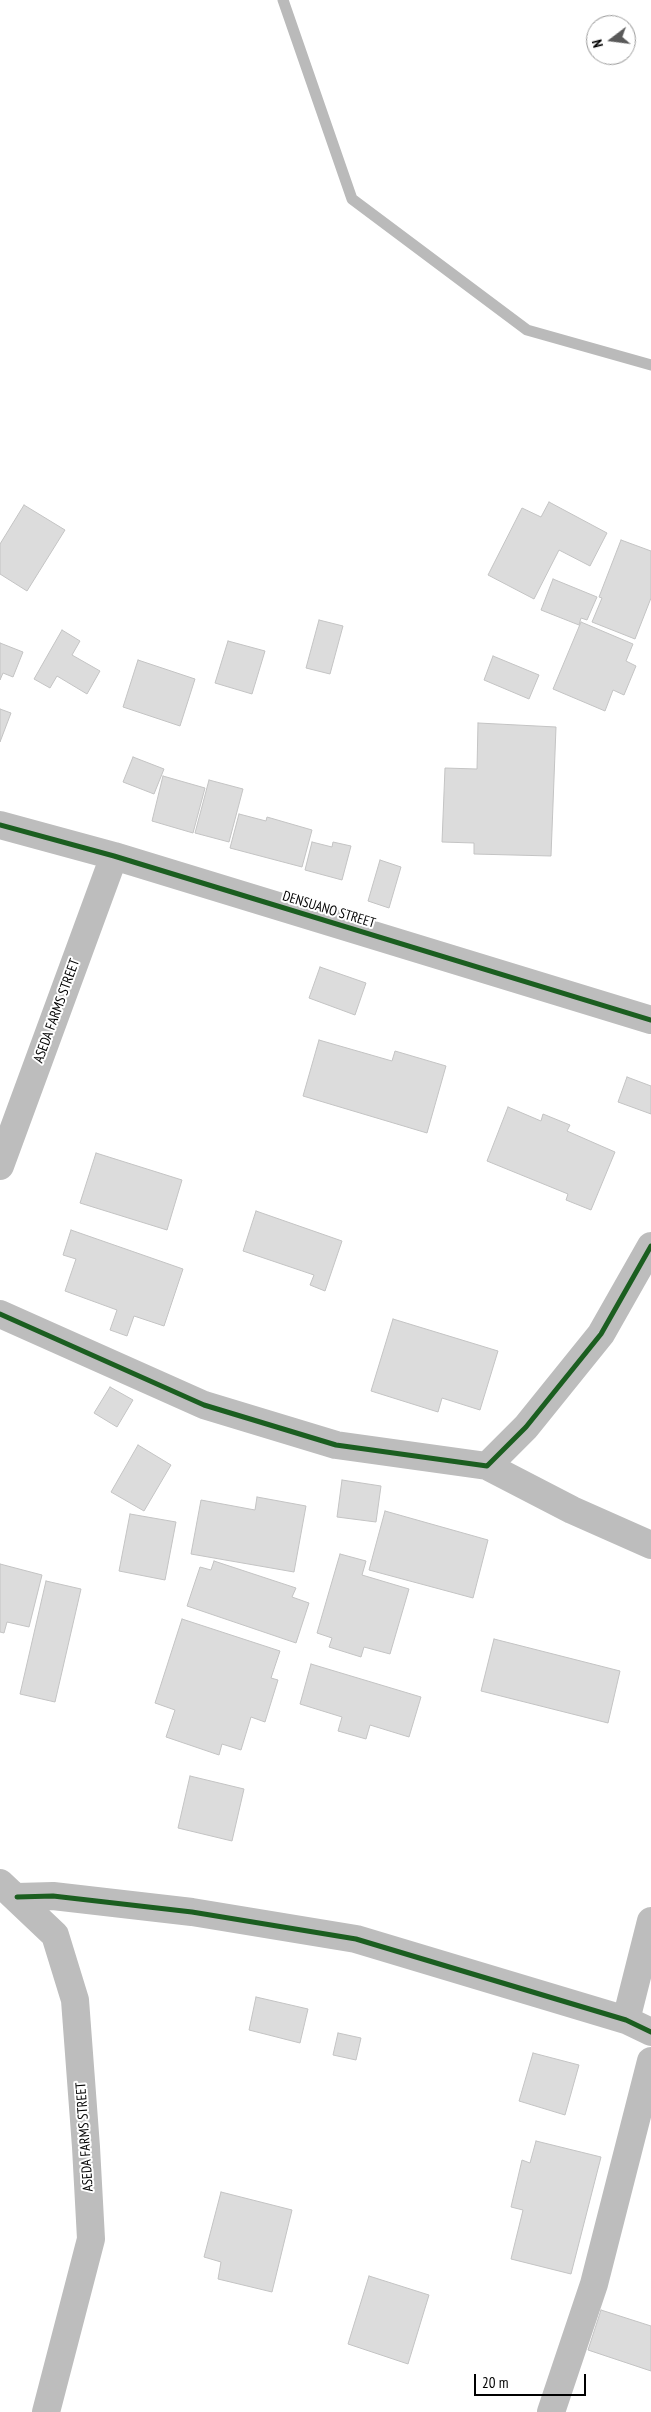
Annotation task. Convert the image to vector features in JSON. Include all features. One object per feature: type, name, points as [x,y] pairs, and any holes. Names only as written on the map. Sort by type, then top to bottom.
[{"type":"street","name":"DENSUANO STREET","points":[[0,825],[114,856],[651,1020]]},
{"type":"street","name":"ASEDA FARMS STREET","points":[[0,1166],[114,856]]},
{"type":"street","points":[[487,1466],[526,1427],[601,1334],[651,1246]]},
{"type":"street","points":[[0,1314],[204,1406],[336,1445],[487,1466],[572,1510],[651,1545]]},
{"type":"street","name":"ASEDA FARMS STREET","points":[[8,1890],[55,1935],[74,2000],[86,2147],[90,2239],[47,2412]]},
{"type":"street","points":[[8,1890],[192,1912],[356,1939],[626,2020],[651,2032]]},
{"type":"street","points":[[626,2020],[651,1921]]},
{"type":"street","points":[[552,2412],[594,2284],[651,2061]]},
{"type":"building","points":[[549,502],[607,533],[590,566],[559,550],[534,599],[488,575],[522,508],[541,517]]},
{"type":"building","points":[[24,505],[65,530],[27,591],[0,574],[0,544]]},
{"type":"building","points":[[621,540],[651,551],[651,598],[635,639],[592,622],[602,598],[599,597]]},
{"type":"building","points":[[553,579],[597,597],[587,620],[581,618],[579,625],[541,610]]},
{"type":"building","points":[[319,620],[343,626],[330,674],[306,668]]},
{"type":"building","points":[[581,622],[633,644],[626,661],[636,666],[624,695],[613,690],[605,711],[553,689]]},
{"type":"building","points":[[62,630],[80,641],[72,655],[100,671],[87,694],[57,676],[50,688],[34,679]]},
{"type":"building","points":[[228,641],[265,651],[252,694],[215,683]]},
{"type":"building","points":[[0,643],[23,652],[13,677],[3,673],[0,680]]},
{"type":"building","points":[[493,656],[539,675],[529,699],[484,680]]},
{"type":"building","points":[[138,660],[195,679],[180,726],[123,707]]},
{"type":"building","points":[[0,709],[11,713],[0,742]]},
{"type":"building","points":[[478,723],[556,727],[551,856],[474,854],[474,843],[442,842],[445,768],[477,769]]},
{"type":"building","points":[[133,757],[164,769],[154,794],[123,782]]},
{"type":"building","points":[[163,776],[205,788],[193,833],[152,821]]},
{"type":"building","points":[[209,780],[243,789],[229,842],[195,833]]},
{"type":"building","points":[[239,814],[266,821],[267,817],[312,830],[302,867],[230,848]]},
{"type":"building","points":[[312,842],[332,847],[333,842],[351,846],[342,880],[305,870]]},
{"type":"building","points":[[380,860],[401,867],[389,908],[368,901]]},
{"type":"building","points":[[320,967],[366,983],[355,1015],[309,998]]},
{"type":"building","points":[[319,1040],[392,1061],[395,1051],[446,1066],[427,1133],[303,1096]]},
{"type":"building","points":[[627,1077],[651,1086],[651,1114],[618,1102]]},
{"type":"building","points":[[508,1107],[541,1121],[543,1114],[570,1125],[567,1131],[615,1152],[591,1210],[566,1200],[568,1194],[487,1161]]},
{"type":"building","points":[[96,1153],[182,1180],[167,1230],[80,1203]]},
{"type":"building","points":[[256,1211],[342,1241],[325,1291],[310,1285],[314,1275],[243,1251]]},
{"type":"building","points":[[71,1230],[183,1269],[164,1326],[134,1316],[127,1336],[110,1330],[117,1310],[65,1291],[76,1259],[63,1255]]},
{"type":"building","points":[[393,1319],[498,1351],[480,1410],[442,1398],[438,1412],[371,1391]]},
{"type":"building","points":[[110,1387],[133,1400],[117,1427],[94,1413]]},
{"type":"building","points":[[138,1445],[171,1465],[144,1511],[111,1492]]},
{"type":"building","points":[[342,1480],[381,1486],[376,1522],[337,1517]]},
{"type":"building","points":[[257,1497],[306,1506],[294,1572],[191,1554],[201,1500],[255,1510]]},
{"type":"building","points":[[385,1511],[488,1540],[473,1598],[369,1570]]},
{"type":"building","points":[[130,1514],[176,1522],[165,1580],[119,1571]]},
{"type":"building","points":[[340,1554],[366,1561],[362,1575],[409,1589],[390,1654],[364,1647],[361,1657],[329,1647],[332,1638],[317,1633]]},
{"type":"building","points":[[214,1561],[296,1588],[292,1597],[309,1603],[296,1643],[187,1606],[200,1567],[211,1570]]},
{"type":"building","points":[[0,1564],[42,1575],[29,1627],[7,1622],[4,1633],[0,1632]]},
{"type":"building","points":[[46,1581],[81,1589],[55,1702],[20,1694]]},
{"type":"building","points":[[182,1619],[280,1651],[271,1678],[278,1680],[265,1722],[251,1717],[241,1750],[222,1744],[219,1755],[166,1737],[175,1710],[155,1703]]},
{"type":"building","points":[[494,1639],[620,1671],[608,1723],[481,1691]]},
{"type":"building","points":[[311,1664],[421,1697],[409,1737],[370,1725],[366,1739],[338,1731],[342,1717],[300,1704]]},
{"type":"building","points":[[190,1776],[244,1789],[232,1841],[178,1828]]},
{"type":"building","points":[[256,1997],[308,2009],[300,2043],[249,2030]]},
{"type":"building","points":[[338,2033],[361,2038],[356,2060],[333,2055]]},
{"type":"building","points":[[533,2053],[579,2065],[565,2115],[519,2101]]},
{"type":"building","points":[[536,2141],[601,2157],[571,2274],[511,2259],[523,2210],[511,2207],[522,2160],[530,2163]]},
{"type":"building","points":[[221,2192],[292,2210],[272,2292],[218,2279],[221,2262],[204,2257]]},
{"type":"building","points":[[369,2276],[429,2295],[408,2364],[348,2344]]},
{"type":"building","points":[[601,2310],[651,2326],[651,2371],[588,2350]]},
{"type":"waterway","points":[[283,0],[352,199],[527,330],[651,365]]},
{"type":"cycle path","points":[[0,825],[114,856],[651,1020]]},
{"type":"cycle path","points":[[0,1314],[204,1405],[336,1445],[487,1466],[526,1427],[601,1334],[651,1246]]},
{"type":"cycle path","points":[[17,1897],[53,1896],[192,1912],[356,1939],[626,2020],[651,2032]]}]
